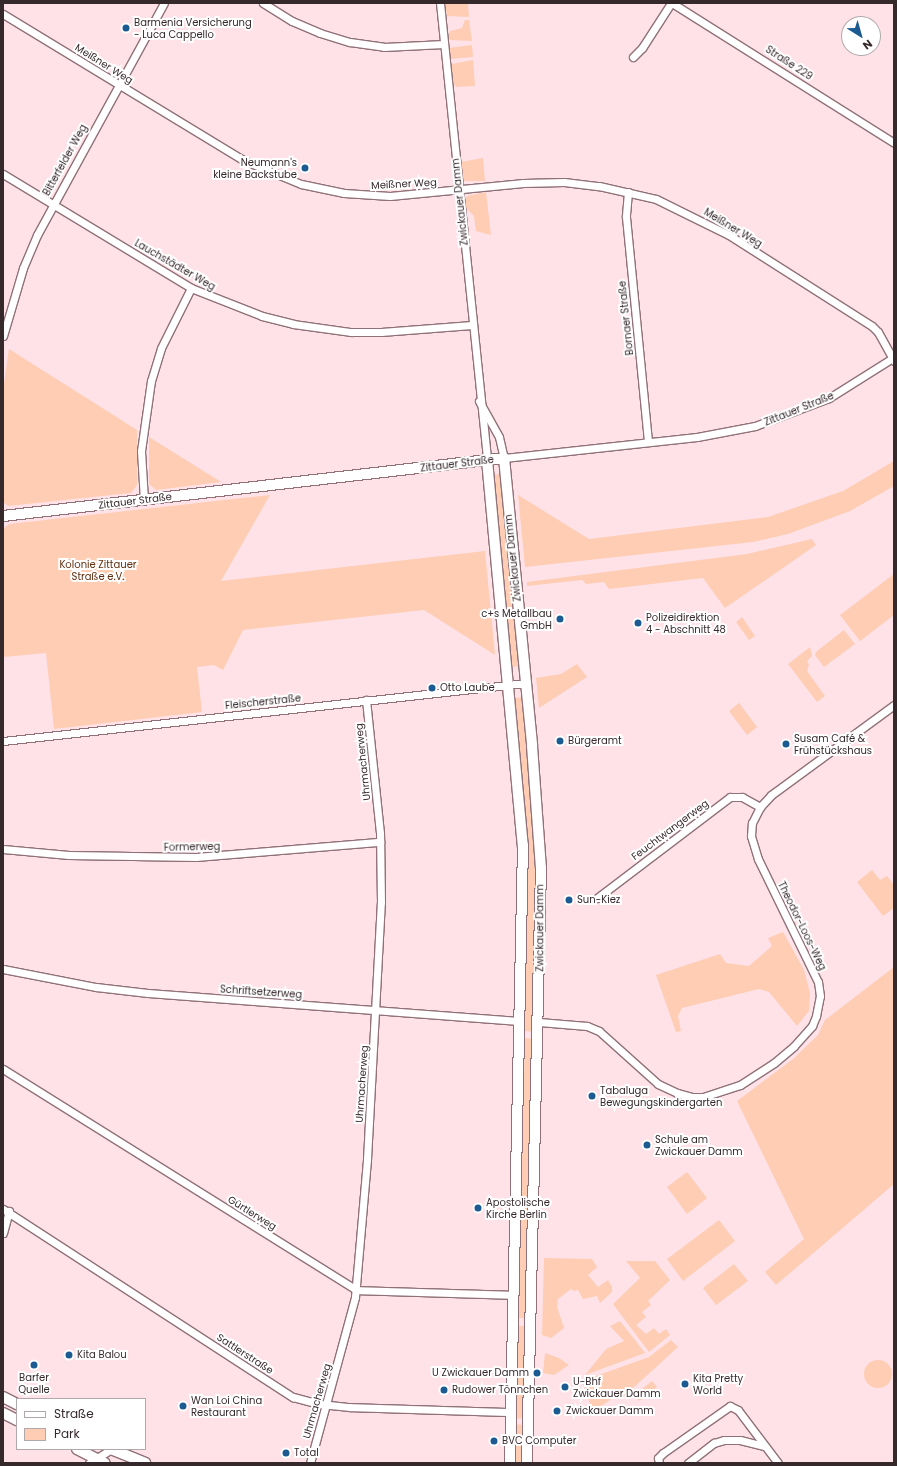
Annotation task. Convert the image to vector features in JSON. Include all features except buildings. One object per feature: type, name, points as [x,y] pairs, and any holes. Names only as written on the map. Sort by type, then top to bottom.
[{"type":"street","name":"Bitterfelder Weg","points":[[3,336],[23,268],[52,204],[164,3]]},
{"type":"street","points":[[263,3],[292,21],[320,33],[350,42],[384,47],[444,44]]},
{"type":"street","name":"Zwickauer Damm","points":[[440,3],[479,401],[487,460],[523,845],[510,1463]]},
{"type":"street","points":[[633,57],[642,48],[672,3]]},
{"type":"street","name":"Straße 229","points":[[672,3],[894,143]]},
{"type":"street","name":"Meißner Weg","points":[[3,14],[242,160],[273,175],[301,184],[364,196],[410,196],[458,189],[564,182],[628,192],[656,199],[729,235],[872,326],[878,332],[893,359]]},
{"type":"street","name":"Lauchstädter Weg","points":[[3,174],[191,288],[262,316],[332,330],[381,332],[472,325]]},
{"type":"street","name":"Bornaer Straße","points":[[628,192],[626,217],[648,442]]},
{"type":"street","points":[[144,500],[141,451],[151,381],[160,348],[191,288]]},
{"type":"street","name":"Zittauer Straße","points":[[3,516],[728,432],[778,419],[829,398],[893,359]]},
{"type":"street","name":"Zwickauer Damm","points":[[479,401],[499,437],[504,458],[526,683],[541,868],[539,1022],[527,1463]]},
{"type":"street","name":"Fleischerstraße","points":[[3,741],[526,683]]},
{"type":"street","name":"Uhrmacherweg","points":[[310,1463],[327,1405],[356,1290],[380,948],[380,842],[366,700]]},
{"type":"street","name":"Theodor-Loos-Weg","points":[[539,1022],[587,1026],[599,1031],[658,1084],[676,1093],[692,1097],[711,1095],[740,1085],[774,1063],[794,1046],[812,1026],[820,996],[815,972],[754,846],[752,822],[760,807],[778,789],[894,705]]},
{"type":"street","name":"Feuchtwangerweg","points":[[597,898],[730,797],[742,797],[760,807]]},
{"type":"street","name":"Formerweg","points":[[3,849],[76,855],[196,858],[380,842]]},
{"type":"street","name":"Schriftsetzerweg","points":[[3,969],[96,987],[148,993],[519,1021]]},
{"type":"street","name":"Gürtlerweg","points":[[3,1069],[356,1290]]},
{"type":"street","points":[[3,1233],[6,1210]]},
{"type":"street","name":"Sattlerstraße","points":[[6,1210],[283,1391],[303,1400],[327,1405],[511,1412]]},
{"type":"street","points":[[356,1290],[514,1295]]},
{"type":"street","points":[[3,1397],[16,1404]]},
{"type":"street","points":[[659,1463],[658,1458],[663,1453],[727,1406],[738,1410],[778,1463]]},
{"type":"street","points":[[3,1413],[16,1420]]},
{"type":"street","points":[[688,1463],[714,1443],[724,1440],[740,1440],[764,1446]]},
{"type":"street","points":[[78,1450],[92,1461],[105,1463]]},
{"type":"street","points":[[92,1461],[109,1450]]},
{"type":"street","points":[[113,1450],[145,1463]]},
{"type":"green space","points":[[445,3],[468,3],[469,17],[447,16]]},
{"type":"green space","points":[[465,20],[469,20],[472,41],[450,40],[448,35],[450,31],[462,28]]},
{"type":"green space","points":[[472,45],[473,57],[450,59],[449,48]]},
{"type":"green space","points":[[473,60],[475,86],[456,87],[452,80],[452,64]]},
{"type":"green space","points":[[483,158],[485,181],[464,181],[461,177],[461,162]]},
{"type":"green space","points":[[486,192],[491,235],[476,231],[474,216],[464,206],[467,196]]},
{"type":"green space","points":[[9,349],[137,430],[137,485],[131,493],[8,506],[3,502],[3,390]]},
{"type":"green space","points":[[149,437],[221,482],[156,490],[149,484]]},
{"type":"green space","points":[[894,461],[894,486],[850,511],[788,534],[753,542],[525,567],[518,495],[589,539],[768,517],[843,491]]},
{"type":"green space","points":[[501,474],[520,666],[511,667],[492,475]]},
{"type":"green space","name":"Kolonie Zittauer Straße e.V.","points":[[270,495],[221,581],[485,551],[495,655],[424,610],[243,630],[223,670],[214,665],[197,667],[202,712],[54,729],[46,653],[3,657],[3,529],[9,524]]},
{"type":"green space","points":[[812,539],[816,545],[725,608],[703,578],[609,589],[604,582],[586,584],[582,580],[527,586],[527,582],[747,554]]},
{"type":"green space","points":[[894,574],[894,615],[860,641],[840,615]]},
{"type":"green space","points":[[742,617],[755,636],[749,640],[736,622]]},
{"type":"green space","points":[[844,630],[855,644],[824,667],[815,655],[817,651]]},
{"type":"green space","points":[[810,647],[812,656],[807,661],[809,665],[807,671],[825,696],[817,702],[788,664]]},
{"type":"green space","points":[[577,664],[587,677],[539,708],[536,678],[561,674]]},
{"type":"green space","points":[[523,697],[537,862],[534,901],[537,902],[534,1032],[525,1031],[527,845],[515,698]]},
{"type":"green space","points":[[739,703],[757,727],[747,735],[729,711]]},
{"type":"green space","points":[[872,870],[880,880],[887,876],[894,885],[894,908],[883,916],[857,882]]},
{"type":"green space","points":[[783,932],[804,970],[810,993],[809,1011],[797,1026],[769,992],[759,989],[682,1008],[678,1016],[681,1031],[676,1032],[656,975],[720,954],[726,963],[749,966],[772,946],[768,938]]},
{"type":"green space","points":[[894,967],[894,1184],[776,1285],[765,1272],[804,1239],[737,1101],[793,1059],[818,1035],[825,1020]]},
{"type":"green space","points":[[525,1038],[534,1039],[527,1318],[518,1318]]},
{"type":"green space","points":[[687,1172],[707,1198],[687,1214],[667,1187]]},
{"type":"green space","points":[[719,1220],[735,1241],[683,1281],[667,1259]]},
{"type":"green space","points":[[544,1258],[592,1259],[597,1267],[588,1275],[598,1287],[608,1280],[612,1287],[612,1292],[600,1303],[597,1296],[583,1299],[578,1290],[574,1291],[571,1289],[558,1299],[557,1307],[564,1328],[551,1338],[542,1335]]},
{"type":"green space","points":[[626,1261],[655,1261],[670,1280],[648,1301],[651,1305],[642,1312],[646,1317],[636,1325],[646,1334],[654,1328],[659,1334],[666,1329],[670,1335],[649,1352],[613,1304],[640,1278]]},
{"type":"green space","points":[[734,1264],[748,1281],[716,1305],[703,1288]]},
{"type":"green space","points":[[620,1321],[645,1353],[585,1375],[606,1349],[624,1341],[610,1326]]},
{"type":"green space","points":[[517,1326],[526,1326],[523,1418],[515,1419]]},
{"type":"green space","points":[[671,1340],[678,1347],[621,1399],[618,1394],[593,1412],[582,1381],[649,1357]]},
{"type":"green space","points":[[545,1353],[559,1358],[569,1365],[554,1375],[543,1373]]},
{"type":"green space","points":[[878,1360],[888,1364],[892,1374],[888,1384],[878,1388],[868,1384],[864,1374],[868,1364]]},
{"type":"green space","points":[[652,1381],[657,1387],[639,1401],[634,1395]]},
{"type":"green space","points":[[514,1424],[523,1425],[524,1463],[514,1463]]},
{"type":"place","name":"Barmenia Versicherung - Luca Cappello","points":[[126,28]]},
{"type":"place","name":"Neumann's kleine Backstube","points":[[305,168]]},
{"type":"place","name":"c+s Metallbau GmbH","points":[[560,619]]},
{"type":"place","name":"Polizeidirektion 4 - Abschnitt 48","points":[[638,623]]},
{"type":"place","name":"Otto Laube","points":[[432,688]]},
{"type":"place","name":"Bürgeramt","points":[[560,741]]},
{"type":"place","name":"Susam Café & Frühstückshaus","points":[[786,744]]},
{"type":"place","name":"Sun-Kiez","points":[[569,900]]},
{"type":"place","name":"Tabaluga Bewegungskindergarten","points":[[592,1096]]},
{"type":"place","name":"Schule am Zwickauer Damm","points":[[647,1145]]},
{"type":"place","name":"Apostolische Kirche Berlin","points":[[478,1208]]},
{"type":"place","name":"Kita Balou","points":[[69,1355]]},
{"type":"place","name":"Barfer Quelle","points":[[34,1365]]},
{"type":"place","name":"U Zwickauer Damm","points":[[537,1373]]},
{"type":"place","name":"Kita Pretty World","points":[[685,1384]]},
{"type":"place","name":"U-Bhf Zwickauer Damm","points":[[565,1387]]},
{"type":"place","name":"Rudower Tönnchen","points":[[444,1390]]},
{"type":"place","name":"Wan Loi China Restaurant","points":[[183,1406]]},
{"type":"place","name":"Zwickauer Damm","points":[[557,1411]]},
{"type":"place","name":"BVC Computer","points":[[494,1441]]},
{"type":"place","name":"Total","points":[[286,1453]]}]
